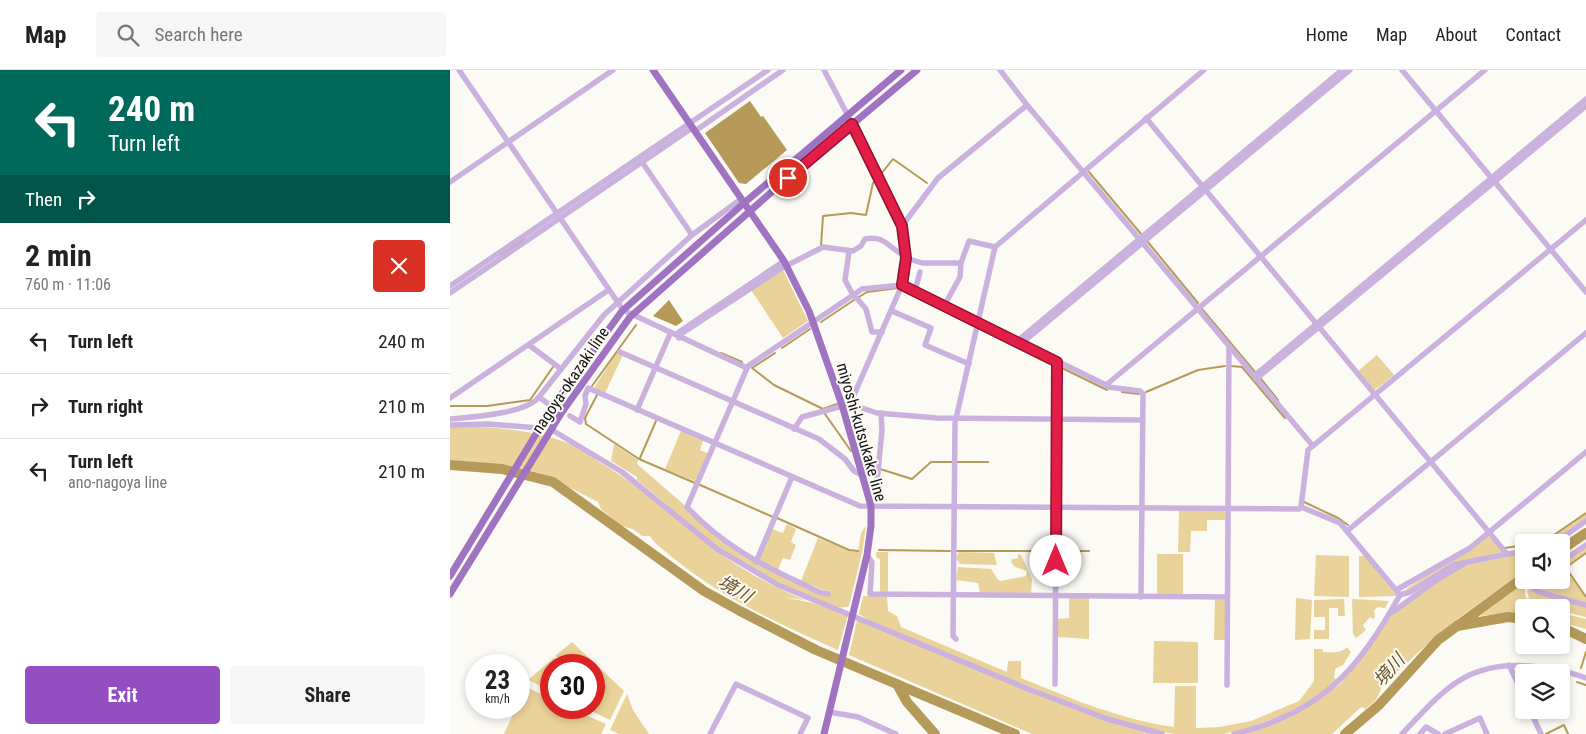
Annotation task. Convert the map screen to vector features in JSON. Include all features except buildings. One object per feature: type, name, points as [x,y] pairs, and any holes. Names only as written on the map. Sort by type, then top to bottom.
[{"type":"main road","name":"miyoshi-kutsukake line","points":[[653,70],[785,264],[814,322],[846,404],[871,506],[871,526],[867,555],[824,734]]},
{"type":"main road","name":"nagoya-okazaki line","points":[[450,576],[538,431],[622,310],[742,201],[901,70]]},
{"type":"main road","name":"nagoya-okazaki line","points":[[450,594],[547,437],[631,316],[750,211],[917,70]]},
{"type":"street","points":[[450,182],[613,70]]},
{"type":"street","points":[[450,286],[642,162],[692,128],[768,70]]},
{"type":"street","points":[[450,293],[558,216],[783,70]]},
{"type":"street","points":[[824,70],[902,226],[906,256],[902,285],[892,311],[846,404]]},
{"type":"street","points":[[1000,70],[1026,105],[1313,446]]},
{"type":"street","points":[[956,639],[953,636],[956,418],[995,247],[1204,70]]},
{"type":"street","points":[[1018,343],[1342,70]]},
{"type":"street","points":[[1204,187],[1350,70]]},
{"type":"street","points":[[1402,70],[1586,292]]},
{"type":"street","points":[[1106,385],[1485,70]]},
{"type":"street","points":[[461,71],[607,291],[622,310],[674,336],[747,368]]},
{"type":"street","points":[[1493,180],[1586,99]]},
{"type":"street","points":[[902,226],[938,178],[1026,105]]},
{"type":"street","points":[[1255,378],[1493,180],[1586,106]]},
{"type":"street","points":[[1146,118],[1432,461],[1507,554]]},
{"type":"street","points":[[642,162],[692,235]]},
{"type":"street","points":[[450,419],[485,416],[533,404],[617,303],[692,235],[742,201]]},
{"type":"street","points":[[1301,507],[1308,450],[1586,220]]},
{"type":"street","points":[[637,410],[654,368],[678,331],[785,264],[823,247],[849,252],[861,246],[865,238],[871,237],[883,240],[901,254],[922,263],[961,263]]},
{"type":"street","points":[[944,306],[960,277],[961,263],[970,241],[995,247]]},
{"type":"street","points":[[849,252],[845,280],[854,295],[866,309],[872,332],[882,332]]},
{"type":"street","points":[[915,292],[920,272]]},
{"type":"street","points":[[828,594],[801,584],[756,562],[719,536],[687,507],[747,368],[862,289],[902,285],[1106,385],[1108,388],[1140,391],[1143,394],[1142,597]]},
{"type":"street","points":[[450,398],[607,291]]},
{"type":"street","points":[[892,311],[930,328],[925,345],[969,364]]},
{"type":"street","points":[[1347,531],[1586,333]]},
{"type":"street","points":[[529,345],[561,369]]},
{"type":"street","points":[[1227,685],[1230,346]]},
{"type":"street","points":[[620,352],[819,439],[846,459],[854,471],[864,476]]},
{"type":"street","points":[[1055,684],[1057,362]]},
{"type":"street","points":[[570,416],[580,422],[586,404],[585,396],[588,388],[860,506],[1299,509],[1301,507],[1336,520],[1399,592],[1410,592],[1453,565],[1515,553]]},
{"type":"street","points":[[539,397],[547,403]]},
{"type":"street","points":[[794,429],[802,418],[846,404],[881,413],[937,418],[1142,420]]},
{"type":"street","points":[[866,486],[877,482],[882,430],[881,413]]},
{"type":"street","points":[[450,425],[502,424],[538,431]]},
{"type":"street","points":[[552,430],[622,472],[727,555],[796,594],[852,615],[1075,707],[1107,719],[1162,734]]},
{"type":"street","points":[[1234,734],[1293,712],[1329,691],[1356,664],[1389,615],[1399,592],[1470,548],[1586,452]]},
{"type":"street","points":[[756,562],[792,477]]},
{"type":"street","points":[[1567,534],[1586,521]]},
{"type":"street","points":[[1570,556],[1586,545]]},
{"type":"street","points":[[867,555],[872,562],[870,594],[1227,597]]},
{"type":"street","points":[[1389,615],[1435,581],[1468,562]]},
{"type":"street","points":[[1536,589],[1539,592],[1586,605]]},
{"type":"street","points":[[1402,734],[1430,704],[1459,680],[1481,669],[1509,665],[1548,668],[1586,678]]},
{"type":"street","points":[[1509,665],[1515,677]]},
{"type":"street","points":[[710,734],[736,684],[808,718],[800,734]]},
{"type":"street","points":[[829,710],[858,718],[896,734]]},
{"type":"street","points":[[1445,734],[1480,718],[1487,734]]},
{"type":"street","points":[[1534,719],[1541,734]]},
{"type":"street","points":[[1420,734],[1426,727],[1438,734]]},
{"type":"shaded area","points":[[750,101],[787,150],[746,184],[739,183],[705,133]]},
{"type":"shaded area","points":[[783,270],[808,321],[783,338],[751,290]]},
{"type":"shaded area","points":[[669,300],[683,321],[676,326],[653,316]]},
{"type":"shaded area","points":[[617,352],[623,355],[605,393],[594,388]]},
{"type":"shaded area","points":[[1377,355],[1394,375],[1375,390],[1358,371]]},
{"type":"shaded area","points":[[450,427],[516,430],[549,437],[580,448],[652,499],[728,559],[746,571],[805,600],[782,597],[813,603],[848,615],[838,650],[731,598],[691,572],[654,542],[650,536],[642,536],[633,529],[621,526],[601,509],[598,502],[545,475],[514,466],[450,460]]},
{"type":"shaded area","points":[[681,431],[703,440],[700,450],[709,454],[697,482],[665,469]]},
{"type":"shaded area","points":[[614,444],[638,460],[637,464],[733,547],[756,563],[826,596],[828,592],[801,581],[818,538],[849,551],[858,552],[861,533],[866,526],[862,553],[849,606],[839,607],[823,604],[763,576],[719,549],[637,480],[637,477],[611,461]]},
{"type":"shaded area","points":[[1179,510],[1225,510],[1226,520],[1207,520],[1207,531],[1191,531],[1190,552],[1178,552]]},
{"type":"shaded area","points":[[1586,514],[1586,519],[1564,534],[1556,534]]},
{"type":"shaded area","points":[[787,524],[796,529],[791,542],[796,545],[790,560],[783,558],[777,572],[758,559],[772,529],[783,533]]},
{"type":"shaded area","points":[[1488,536],[1503,552],[1482,557],[1410,590],[1406,589]]},
{"type":"shaded area","points":[[1586,547],[1586,552],[1570,564],[1570,559]]},
{"type":"shaded area","points":[[876,552],[888,552],[888,593],[880,593],[880,559],[876,557]]},
{"type":"shaded area","points":[[959,552],[994,553],[997,565],[960,564],[956,558]]},
{"type":"shaded area","points":[[1018,554],[1021,555],[1032,579],[1031,594],[980,593],[978,583],[956,580],[958,567],[991,569],[998,580],[1001,581],[1026,576],[1027,571],[1015,567],[1011,562],[1012,559],[1018,558]]},
{"type":"shaded area","points":[[1157,554],[1183,554],[1183,596],[1157,595]]},
{"type":"shaded area","points":[[1316,555],[1349,556],[1349,597],[1314,596]]},
{"type":"shaded area","points":[[1515,555],[1515,577],[1460,617],[1424,647],[1382,686],[1374,702],[1364,710],[1364,707],[1360,708],[1332,734],[1242,734],[1322,697],[1339,685],[1361,659],[1389,617],[1432,585],[1465,565]]},
{"type":"shaded area","points":[[1359,556],[1365,556],[1397,596],[1359,597]]},
{"type":"shaded area","points":[[1570,576],[1586,598],[1586,603],[1539,589],[1570,589]]},
{"type":"shaded area","points":[[1516,589],[1525,589],[1527,599],[1515,599],[1515,613],[1480,616]]},
{"type":"shaded area","points":[[1529,589],[1533,589],[1563,599],[1529,599],[1527,592]]},
{"type":"shaded area","points":[[863,596],[887,596],[888,611],[897,616],[901,627],[1007,672],[1008,661],[1021,661],[1021,678],[1115,714],[1174,727],[1175,686],[1196,686],[1196,728],[1219,727],[1251,721],[1299,701],[1314,681],[1314,649],[1323,649],[1323,652],[1336,652],[1342,651],[1347,647],[1351,652],[1343,665],[1335,669],[1334,678],[1338,680],[1328,691],[1281,716],[1242,730],[1223,734],[1175,734],[1155,731],[1107,718],[876,625],[859,614]]},
{"type":"shaded area","points":[[1069,598],[1089,598],[1089,639],[1058,637],[1058,619],[1069,618]]},
{"type":"shaded area","points":[[1296,598],[1312,600],[1310,639],[1295,640]]},
{"type":"shaded area","points":[[1215,599],[1225,600],[1225,640],[1214,640]]},
{"type":"shaded area","points":[[1344,599],[1345,616],[1338,616],[1338,608],[1329,608],[1329,639],[1314,639],[1314,630],[1325,630],[1325,617],[1314,617],[1314,600]]},
{"type":"shaded area","points":[[1352,599],[1389,601],[1385,608],[1378,607],[1374,610],[1375,617],[1373,619],[1370,617],[1363,625],[1366,630],[1356,638],[1353,634]]},
{"type":"shaded area","points":[[1570,601],[1586,606],[1586,617],[1570,613]]},
{"type":"shaded area","points":[[1570,615],[1586,619],[1586,629],[1570,625]]},
{"type":"shaded area","points":[[857,620],[1105,720],[1151,734],[1032,734],[849,655]]},
{"type":"shaded area","points":[[1154,641],[1198,642],[1198,683],[1153,683]]},
{"type":"shaded area","points":[[572,642],[585,654],[557,654]]},
{"type":"shaded area","points":[[540,670],[540,686],[530,681],[530,678]]},
{"type":"shaded area","points":[[605,673],[624,691],[610,720],[605,718]]},
{"type":"shaded area","points":[[530,689],[540,694],[540,719],[595,719],[606,724],[601,734],[504,734],[511,719],[530,719]]},
{"type":"shaded area","points":[[627,694],[633,710],[649,734],[619,734],[610,730]]},
{"type":"waterway","points":[[881,174],[893,159],[927,183]]},
{"type":"waterway","points":[[1089,172],[1141,234]]},
{"type":"waterway","points":[[821,246],[823,216],[851,213],[866,215],[873,183],[878,178]]},
{"type":"waterway","points":[[501,255],[524,239]]},
{"type":"waterway","points":[[1147,241],[1198,303]]},
{"type":"waterway","points":[[859,297],[867,292],[898,288]]},
{"type":"waterway","points":[[904,291],[974,326]]},
{"type":"waterway","points":[[821,322],[854,300]]},
{"type":"waterway","points":[[1202,309],[1255,372]]},
{"type":"waterway","points":[[592,386],[636,325]]},
{"type":"waterway","points":[[980,328],[1008,342]]},
{"type":"waterway","points":[[782,348],[810,329]]},
{"type":"waterway","points":[[1020,348],[1052,363]]},
{"type":"waterway","points":[[721,353],[742,362]]},
{"type":"waterway","points":[[775,353],[752,368],[774,385],[823,409],[837,404]]},
{"type":"waterway","points":[[1146,392],[1198,370],[1225,366]]},
{"type":"waterway","points":[[1231,366],[1242,367],[1285,418]]},
{"type":"waterway","points":[[450,406],[487,406],[530,400],[553,367]]},
{"type":"waterway","points":[[1062,368],[1107,390]]},
{"type":"waterway","points":[[1261,379],[1278,400]]},
{"type":"waterway","points":[[1122,392],[1139,394]]},
{"type":"waterway","points":[[597,395],[585,418],[586,424],[639,459],[695,483]]},
{"type":"waterway","points":[[825,414],[851,451]]},
{"type":"waterway","points":[[640,458],[656,421]]},
{"type":"waterway","points":[[880,469],[912,479],[931,462],[952,462]]},
{"type":"waterway","points":[[957,462],[988,462]]},
{"type":"waterway","name":"境川","points":[[450,465],[502,469],[553,482],[704,591],[740,611],[816,650],[1015,734]]},
{"type":"waterway","points":[[867,465],[876,469]]},
{"type":"waterway","points":[[698,484],[773,517]]},
{"type":"waterway","points":[[1304,502],[1338,518],[1348,525]]},
{"type":"waterway","points":[[1555,534],[1586,513]]},
{"type":"waterway","points":[[777,518],[849,550],[858,551]]},
{"type":"waterway","points":[[1570,544],[1586,533]]},
{"type":"waterway","points":[[1505,548],[1515,546]]},
{"type":"waterway","points":[[879,550],[950,551]]},
{"type":"waterway","points":[[956,551],[1054,551]]},
{"type":"waterway","points":[[1059,551],[1089,551]]},
{"type":"waterway","points":[[1570,565],[1586,553]]},
{"type":"waterway","points":[[1570,574],[1586,597]]},
{"type":"waterway","name":"境川","points":[[1345,734],[1379,705],[1438,640],[1515,584]]},
{"type":"waterway","name":"境川","points":[[1457,626],[1508,617],[1515,618]]},
{"type":"waterway","name":"境川","points":[[1570,631],[1586,639]]},
{"type":"waterway","points":[[1581,668],[1586,652]]},
{"type":"waterway","points":[[1577,682],[1586,685]]},
{"type":"waterway","points":[[897,684],[907,702],[935,734]]},
{"type":"waterway","points":[[1546,734],[1564,725],[1568,734]]},
{"type":"route","points":[[788,178],[852,124],[900,219],[905,237],[906,258],[902,285],[1057,362],[1056,561]]}]
